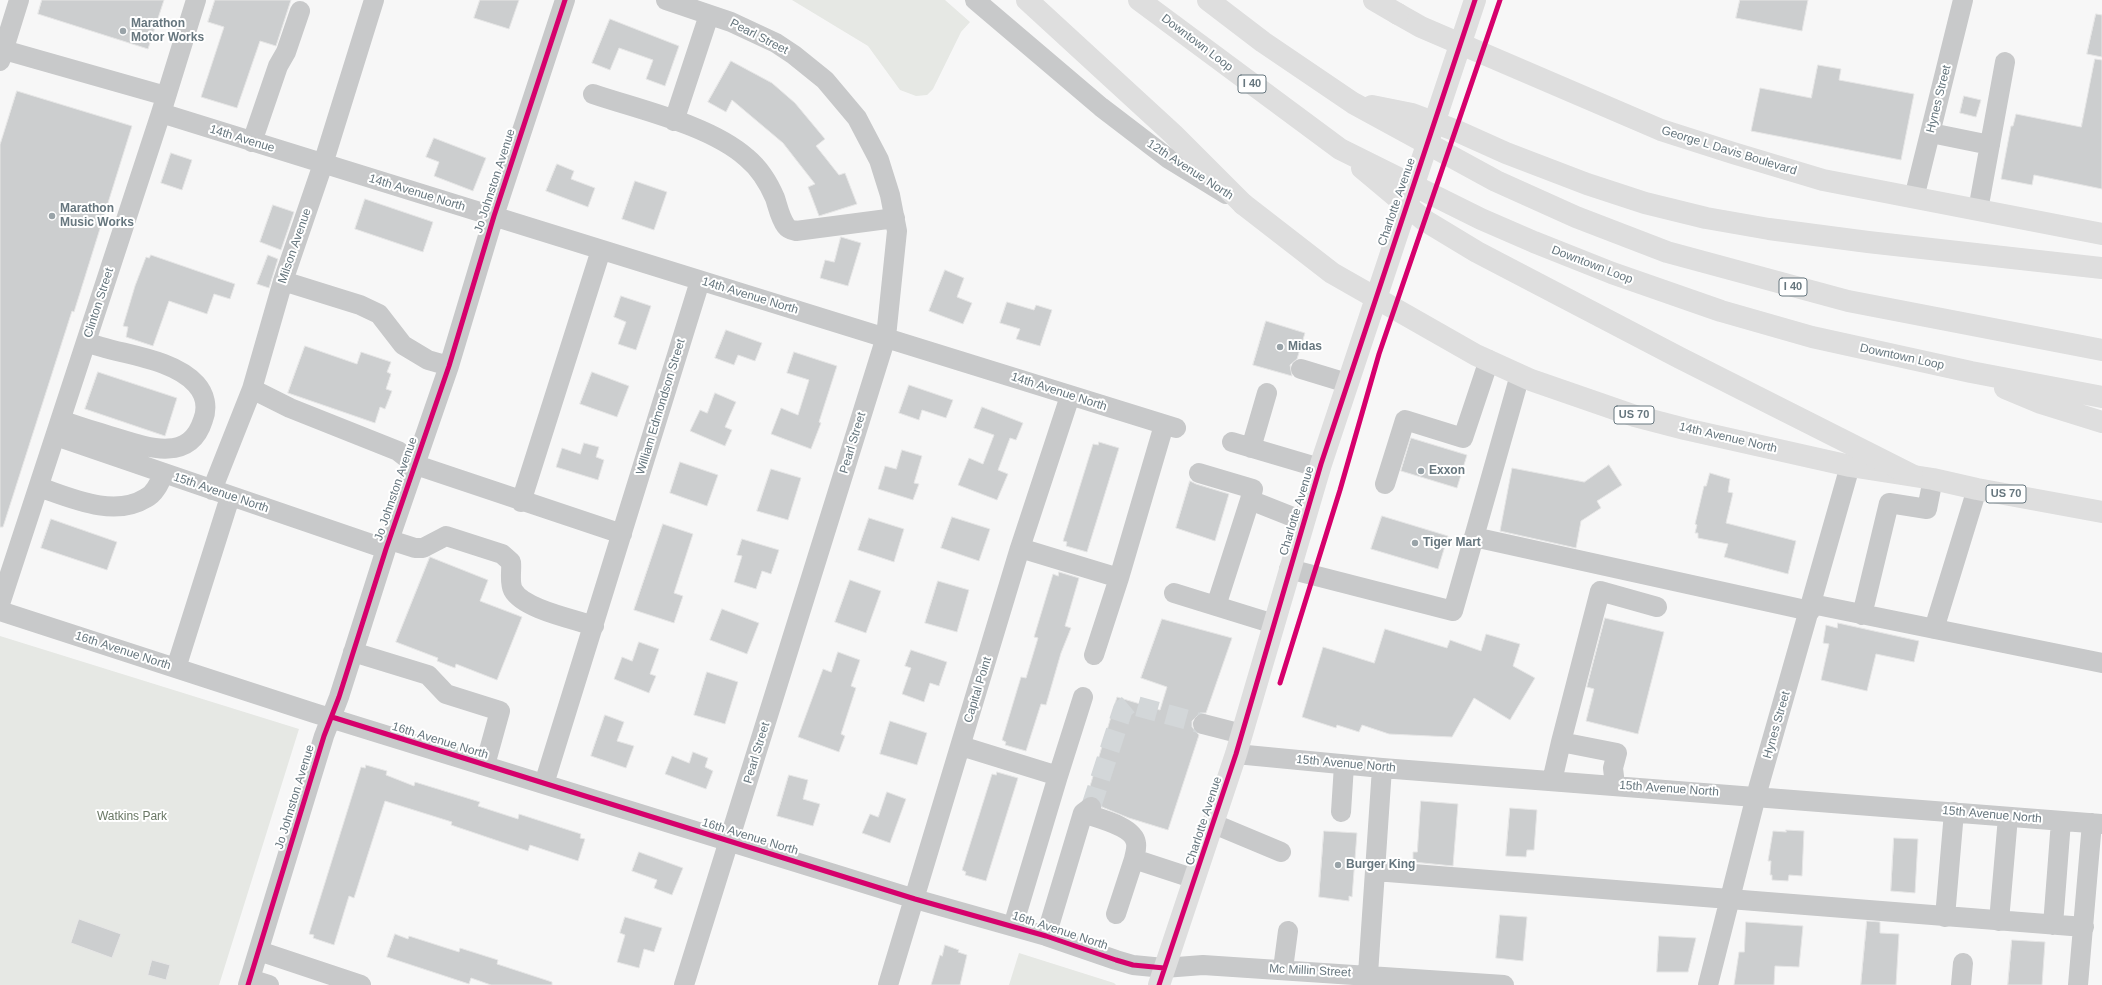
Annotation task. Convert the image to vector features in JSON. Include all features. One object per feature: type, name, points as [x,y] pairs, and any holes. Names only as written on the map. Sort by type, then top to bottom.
[{"type":"main road","points":[[1027,0],[1173,134],[1243,204]]},
{"type":"main road","name":"Downtown Loop","points":[[1140,0],[1340,149],[1481,219],[1612,273],[1721,311],[1812,337],[1971,372],[2102,397]]},
{"type":"main road","name":"I 40","points":[[1208,0],[1263,42],[1353,103],[1496,181],[1576,217],[1667,252],[1848,301],[2102,350]]},
{"type":"main road","points":[[1374,0],[1398,14]]},
{"type":"main road","name":"Charlotte Avenue","points":[[1161,976],[1214,824],[1320,468],[1462,45],[1475,0]]},
{"type":"main road","name":"George L Davis Boulevard","points":[[1398,14],[1462,45],[1661,130],[1823,180],[2102,234]]},
{"type":"main road","points":[[1353,103],[1412,114],[1457,131],[1506,153],[1645,203],[1706,218],[1769,229],[1868,242],[2102,268]]},
{"type":"main road","points":[[1340,149],[1424,220],[1477,252],[1673,354],[1922,477]]},
{"type":"main road","name":"12th Avenue North","points":[[1243,204],[1332,274],[1376,298]]},
{"type":"main road","name":"14th Avenue North","points":[[1376,298],[1489,360],[1520,375],[1635,416],[1850,466],[1922,477],[1977,489],[2102,512]]},
{"type":"main road","points":[[2009,333],[2102,338]]},
{"type":"main road","points":[[1971,372],[2041,403],[2102,422]]},
{"type":"street","points":[[2,56],[18,0]]},
{"type":"street","name":"Clinton Street","points":[[0,604],[164,104],[196,0]]},
{"type":"street","name":"Milson Avenue","points":[[176,668],[221,494],[283,281],[323,164],[374,0]]},
{"type":"street","name":"Jo Johnston Avenue","points":[[249,982],[324,736],[332,717],[388,545],[449,366],[494,216],[565,0]]},
{"type":"street","name":"Pearl Street","points":[[666,0],[702,9],[776,43],[814,70],[843,100],[857,118],[879,160],[895,218],[897,231],[886,337],[684,985]]},
{"type":"street","name":"12th Avenue North","points":[[975,0],[1101,107],[1157,150],[1243,204]]},
{"type":"street","name":"George L Davis Boulevard","points":[[1379,0],[1398,14]]},
{"type":"street","name":"Hynes Street","points":[[1914,198],[1963,0]]},
{"type":"street","points":[[674,121],[702,9]]},
{"type":"street","points":[[252,142],[278,66],[286,52],[300,11]]},
{"type":"street","name":"14th Avenue","points":[[2,56],[164,104],[252,142],[323,164]]},
{"type":"street","points":[[1978,210],[2005,62]]},
{"type":"street","points":[[593,94],[674,121],[726,142],[748,158],[762,175],[774,196],[785,226],[789,230],[796,231],[895,218]]},
{"type":"street","points":[[1931,133],[1990,145]]},
{"type":"street","name":"14th Avenue North","points":[[323,164],[1170,426],[1118,578]]},
{"type":"street","points":[[521,502],[601,250]]},
{"type":"street","points":[[283,281],[360,305],[379,314],[391,327],[403,345],[428,360],[449,366]]},
{"type":"street","name":"William Edmondson Street","points":[[544,784],[700,281]]},
{"type":"street","points":[[58,428],[158,450],[176,448],[191,442],[203,421],[207,410],[204,396],[196,384],[171,367],[86,342]]},
{"type":"street","points":[[1385,484],[1405,420],[1464,438],[1489,360]]},
{"type":"street","points":[[1300,368],[1348,383]]},
{"type":"street","points":[[1290,569],[1453,612],[1520,375]]},
{"type":"street","points":[[252,389],[290,408],[398,451],[416,466],[521,502],[622,534]]},
{"type":"street","points":[[1251,448],[1267,393]]},
{"type":"street","name":"Capital Point","points":[[888,985],[1020,548],[1070,396]]},
{"type":"street","name":"15th Avenue North","points":[[58,428],[164,474],[221,494],[388,545],[423,548],[446,536],[502,554],[511,562],[511,583],[518,596],[534,606],[594,626]]},
{"type":"street","points":[[1232,442],[1320,468]]},
{"type":"street","name":"Hynes Street","points":[[1708,985],[1756,796],[1811,608],[1850,466]]},
{"type":"street","points":[[1199,473],[1253,489],[1216,606]]},
{"type":"street","points":[[39,487],[103,506],[117,506],[131,504],[147,498],[158,486],[164,474]]},
{"type":"street","points":[[1862,615],[1889,503],[1927,509],[1922,477]]},
{"type":"street","points":[[1934,629],[1977,489]]},
{"type":"street","points":[[1250,500],[1303,521]]},
{"type":"street","points":[[1474,537],[1811,608],[1862,615],[2102,663]]},
{"type":"street","points":[[1020,548],[1118,578],[1094,655]]},
{"type":"street","points":[[1552,780],[1600,591],[1657,607]]},
{"type":"street","points":[[1174,593],[1274,624]]},
{"type":"street","name":"16th Avenue North","points":[[0,611],[544,784],[915,899],[1046,936],[1161,976]]},
{"type":"street","points":[[353,652],[428,675],[446,694],[500,711],[484,765]]},
{"type":"street","points":[[1013,926],[1083,697]]},
{"type":"street","name":"15th Avenue North","points":[[1203,724],[1239,744],[1344,765],[1552,780],[2097,824]]},
{"type":"street","points":[[1561,742],[1617,753],[1613,768],[1615,785]]},
{"type":"street","points":[[961,746],[1058,776]]},
{"type":"street","points":[[1341,812],[1344,765]]},
{"type":"street","points":[[1368,974],[1382,768]]},
{"type":"street","points":[[1046,936],[1087,810],[1126,829],[1133,834],[1136,843],[1134,859],[1116,914]]},
{"type":"street","points":[[1945,917],[1954,812]]},
{"type":"street","points":[[1999,921],[2008,817]]},
{"type":"street","points":[[2053,925],[2061,821]]},
{"type":"street","points":[[1214,824],[1282,852]]},
{"type":"street","points":[[2078,985],[2097,824]]},
{"type":"street","points":[[1134,859],[1195,879]]},
{"type":"street","points":[[1375,871],[2084,927]]},
{"type":"street","points":[[1283,969],[1288,931]]},
{"type":"street","points":[[259,951],[361,985]]},
{"type":"street","points":[[1961,985],[1963,963]]},
{"type":"street","name":"Mc Millin Street","points":[[1161,976],[1203,965],[1368,974],[1504,985]]},
{"type":"street","points":[[249,982],[269,985]]},
{"type":"green space","points":[[792,0],[945,0],[970,22],[961,32],[933,89],[927,95],[916,96],[900,90],[868,46]]},
{"type":"green space","name":"Watkins Park","points":[[0,636],[299,729],[219,985],[0,985]]},
{"type":"green space","points":[[1019,953],[1114,983],[1116,985],[1009,985]]},
{"type":"building","name":"Marathon Motor Works","points":[[42,0],[164,0],[148,49],[38,14]]},
{"type":"building","points":[[215,0],[291,0],[276,46],[260,41],[237,108],[201,97],[224,27],[208,22]]},
{"type":"building","points":[[480,0],[519,0],[509,29],[474,18]]},
{"type":"building","points":[[1740,0],[1808,0],[1802,31],[1736,18]]},
{"type":"building","points":[[2096,14],[2102,15],[2102,57],[2087,54]]},
{"type":"building","points":[[610,19],[679,46],[665,86],[646,79],[653,60],[619,48],[610,70],[592,63]]},
{"type":"building","points":[[2095,59],[2102,60],[2102,189],[2034,175],[2032,185],[2001,179],[2011,126],[2013,126],[2016,114],[2081,127]]},
{"type":"building","points":[[731,61],[772,83],[795,103],[825,139],[816,146],[839,175],[845,173],[857,204],[819,216],[808,187],[815,184],[783,143],[732,100],[726,112],[708,102]]},
{"type":"building","points":[[1818,65],[1841,69],[1839,80],[1914,94],[1901,160],[1751,131],[1760,88],[1811,98]]},
{"type":"building","name":"Marathon Music Works","points":[[17,91],[132,126],[74,312],[72,311],[3,527],[0,527],[0,145]]},
{"type":"building","points":[[1964,96],[1981,100],[1976,117],[1960,113]]},
{"type":"building","points":[[434,138],[486,158],[473,191],[434,176],[439,162],[426,157]]},
{"type":"building","points":[[171,153],[192,160],[182,190],[161,183]]},
{"type":"building","points":[[557,164],[574,171],[571,179],[595,188],[588,207],[546,191]]},
{"type":"building","points":[[635,181],[667,192],[654,230],[622,219]]},
{"type":"building","points":[[365,199],[433,222],[423,252],[355,229]]},
{"type":"building","points":[[273,205],[294,212],[281,250],[260,242]]},
{"type":"building","points":[[841,237],[861,243],[848,286],[820,278],[825,260],[834,262]]},
{"type":"building","points":[[151,255],[235,284],[230,299],[214,294],[207,314],[169,301],[153,346],[126,337],[128,327],[123,326],[135,286],[146,257],[149,258]]},
{"type":"building","points":[[268,255],[278,259],[269,288],[257,284]]},
{"type":"building","points":[[945,270],[964,278],[957,297],[972,303],[963,324],[929,311]]},
{"type":"building","points":[[621,296],[651,306],[636,350],[618,344],[626,322],[614,317]]},
{"type":"building","points":[[1007,302],[1034,310],[1036,305],[1052,310],[1040,346],[1016,339],[1020,329],[1000,323]]},
{"type":"building","points":[[1266,321],[1305,333],[1297,359],[1290,365],[1292,376],[1253,365]]},
{"type":"building","points":[[726,330],[762,343],[755,361],[738,355],[734,365],[715,358]]},
{"type":"building","points":[[305,346],[357,364],[361,352],[391,362],[387,372],[391,374],[386,389],[392,391],[385,409],[380,407],[375,423],[288,393]]},
{"type":"building","points":[[794,352],[837,366],[819,422],[821,423],[811,449],[771,434],[781,408],[798,415],[809,380],[787,373]]},
{"type":"building","points":[[98,372],[177,398],[165,436],[85,409]]},
{"type":"building","points":[[592,372],[629,386],[617,417],[580,404]]},
{"type":"building","points":[[909,385],[953,400],[946,418],[922,410],[919,420],[899,413]]},
{"type":"building","points":[[715,393],[736,402],[725,427],[732,430],[725,446],[690,431],[700,410],[707,413]]},
{"type":"building","points":[[982,407],[1023,423],[1016,440],[1010,438],[998,470],[1008,474],[997,500],[958,485],[969,458],[983,464],[994,435],[974,428]]},
{"type":"building","points":[[1411,438],[1467,455],[1457,488],[1401,471]]},
{"type":"building","points":[[1099,442],[1119,448],[1087,552],[1066,546],[1067,542],[1063,541],[1093,444],[1098,445]]},
{"type":"building","points":[[584,443],[599,447],[596,457],[604,460],[598,480],[556,467],[562,448],[580,454]]},
{"type":"building","points":[[902,450],[922,456],[914,483],[919,484],[913,500],[878,489],[885,466],[896,469]]},
{"type":"building","points":[[680,462],[718,475],[707,506],[670,493]]},
{"type":"building","points":[[1609,465],[1622,485],[1597,501],[1601,508],[1581,521],[1576,548],[1500,531],[1512,468],[1584,482]]},
{"type":"building","points":[[771,469],[801,478],[788,520],[757,511]]},
{"type":"building","points":[[1710,473],[1730,479],[1728,492],[1733,493],[1726,523],[1796,541],[1788,574],[1724,557],[1728,544],[1698,538],[1698,533],[1695,533],[1697,525],[1695,524],[1704,486],[1706,486]]},
{"type":"building","points":[[1190,481],[1229,494],[1215,541],[1176,528]]},
{"type":"building","points":[[1382,516],[1448,536],[1438,569],[1371,549]]},
{"type":"building","points":[[952,517],[990,529],[979,561],[941,548]]},
{"type":"building","points":[[869,518],[904,529],[894,562],[858,550]]},
{"type":"building","points":[[51,519],[117,542],[107,570],[41,548]]},
{"type":"building","points":[[663,524],[693,534],[674,593],[683,596],[674,623],[634,610]]},
{"type":"building","points":[[742,539],[779,550],[771,574],[762,571],[756,589],[734,582],[742,556],[737,555]]},
{"type":"building","points":[[430,557],[488,580],[480,601],[522,617],[497,680],[456,664],[455,668],[437,661],[438,658],[396,642]]},
{"type":"building","points":[[1059,572],[1079,578],[1065,626],[1071,628],[1061,653],[1046,705],[1041,704],[1026,751],[1005,745],[1006,742],[1002,740],[1021,677],[1026,678],[1038,638],[1034,637],[1053,574],[1058,576]]},
{"type":"building","points":[[850,580],[881,591],[866,633],[835,622]]},
{"type":"building","points":[[938,581],[969,590],[957,632],[925,623]]},
{"type":"building","points":[[722,609],[759,623],[747,654],[710,640]]},
{"type":"building","points":[[1605,618],[1664,632],[1638,734],[1586,721],[1594,689],[1587,687]]},
{"type":"building","points":[[1162,619],[1232,638],[1206,713],[1200,713],[1192,721],[1192,727],[1199,735],[1168,830],[1129,818],[1102,807],[1100,800],[1096,797],[1087,796],[1117,697],[1160,710],[1167,687],[1141,678]]},
{"type":"building","points":[[1838,623],[1919,641],[1914,662],[1876,654],[1867,691],[1821,680],[1829,644],[1823,643],[1826,625],[1837,628]]},
{"type":"building","points":[[1385,629],[1447,648],[1450,640],[1481,651],[1486,634],[1520,644],[1513,666],[1535,678],[1510,720],[1474,698],[1452,737],[1389,734],[1362,725],[1359,732],[1337,725],[1336,728],[1302,717],[1323,647],[1374,663]]},
{"type":"building","points":[[639,642],[659,649],[650,674],[656,676],[649,693],[614,679],[622,657],[632,661]]},
{"type":"building","points":[[911,650],[947,662],[939,686],[930,683],[924,702],[902,694],[911,668],[905,666]]},
{"type":"building","points":[[838,652],[860,660],[851,686],[856,688],[841,734],[845,736],[839,752],[798,737],[823,669],[831,672]]},
{"type":"building","points":[[707,672],[738,682],[725,724],[694,715]]},
{"type":"building","points":[[605,715],[624,722],[617,741],[634,746],[626,768],[591,756]]},
{"type":"building","points":[[890,721],[927,733],[917,765],[880,754]]},
{"type":"building","points":[[693,752],[708,758],[705,767],[713,771],[706,789],[665,774],[672,756],[689,763]]},
{"type":"building","points":[[366,765],[387,771],[386,775],[414,786],[415,782],[480,802],[478,806],[518,819],[519,814],[581,834],[580,838],[585,839],[578,861],[530,845],[528,851],[451,825],[452,822],[385,801],[354,898],[349,896],[334,945],[313,938],[314,935],[309,934],[361,767],[365,768]]},
{"type":"building","points":[[997,772],[1018,778],[986,881],[965,875],[966,872],[962,870],[992,774],[996,775]]},
{"type":"building","points":[[789,775],[808,780],[803,799],[820,804],[813,826],[777,816]]},
{"type":"building","points":[[887,792],[906,799],[890,843],[862,833],[870,814],[878,817]]},
{"type":"building","points":[[1421,801],[1458,804],[1453,866],[1413,862],[1413,852],[1417,852]]},
{"type":"building","points":[[1510,808],[1537,810],[1534,850],[1527,850],[1526,857],[1506,856]]},
{"type":"building","points":[[1786,830],[1804,831],[1802,876],[1789,875],[1788,881],[1772,880],[1772,875],[1770,875],[1771,861],[1768,861],[1773,831],[1786,832]]},
{"type":"building","name":"Burger King","points":[[1324,831],[1357,833],[1352,897],[1349,896],[1349,901],[1319,897]]},
{"type":"building","points":[[1894,838],[1918,839],[1915,893],[1891,891]]},
{"type":"building","points":[[639,852],[683,868],[672,895],[654,888],[657,880],[632,871]]},
{"type":"building","points":[[1500,915],[1527,917],[1523,961],[1496,958]]},
{"type":"building","points":[[625,917],[662,928],[654,952],[644,949],[639,968],[617,962],[625,935],[620,933]]},
{"type":"building","points":[[79,919],[121,934],[112,958],[71,943]]},
{"type":"building","points":[[1867,921],[1880,922],[1880,933],[1899,934],[1896,985],[1861,985]]},
{"type":"building","points":[[1746,922],[1803,926],[1799,967],[1775,966],[1774,985],[1734,985],[1739,952],[1744,952]]},
{"type":"building","points":[[395,934],[408,939],[409,936],[459,952],[460,948],[498,960],[497,964],[552,982],[552,985],[491,985],[471,978],[469,984],[387,957]]},
{"type":"building","points":[[1659,936],[1696,938],[1688,972],[1657,972]]},
{"type":"building","points":[[2012,940],[2045,942],[2042,985],[2008,985]]},
{"type":"building","points":[[945,945],[959,950],[958,952],[967,955],[960,985],[931,985],[940,955],[942,956]]},
{"type":"building","points":[[152,960],[170,965],[166,980],[148,975]]},
{"type":"tunnel","points":[[1091,807],[1123,709],[1129,704],[1203,724]]},
{"type":"cycle path","points":[[248,985],[324,736],[339,697],[386,549],[449,366],[494,216],[565,0]]},
{"type":"cycle path","points":[[1159,985],[1236,754],[1321,464],[1475,0]]},
{"type":"cycle path","points":[[1280,683],[1340,490],[1379,354],[1500,0]]},
{"type":"cycle path","points":[[332,717],[915,899],[1046,936],[1116,960],[1133,965],[1164,968]]},
{"type":"place","name":"Marathon Motor Works","points":[[123,31]]},
{"type":"place","name":"Marathon Music Works","points":[[52,216]]},
{"type":"place","name":"Midas","points":[[1280,347]]},
{"type":"place","name":"Exxon","points":[[1421,471]]},
{"type":"place","name":"Tiger Mart","points":[[1415,543]]},
{"type":"place","name":"Burger King","points":[[1338,865]]}]
